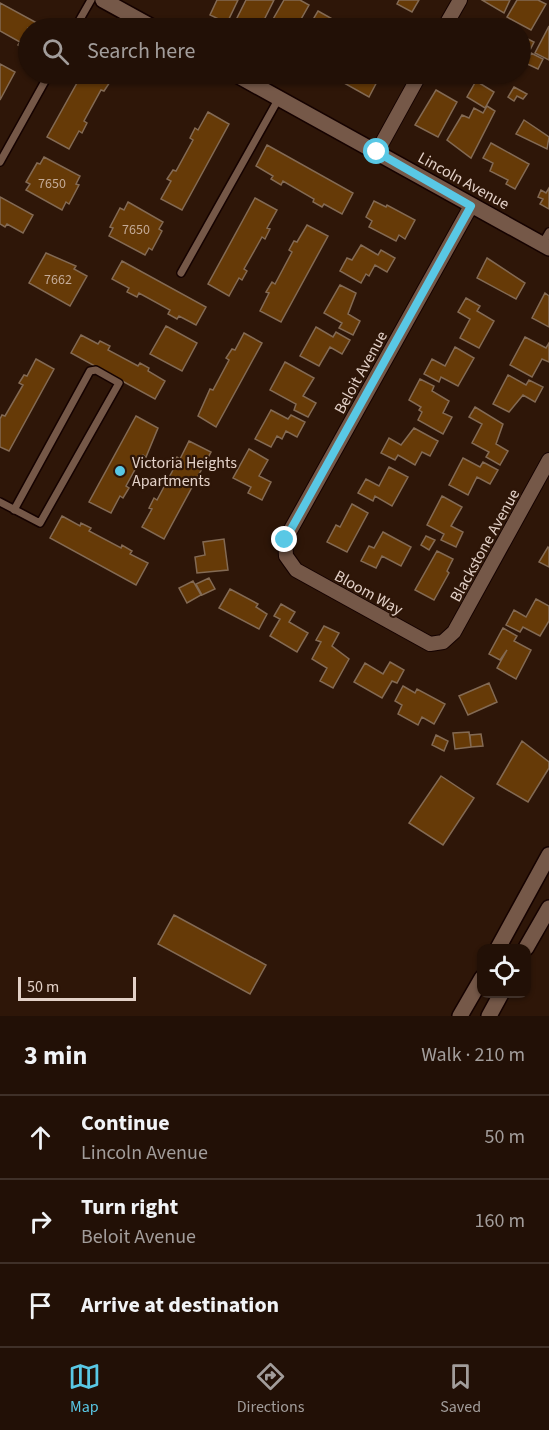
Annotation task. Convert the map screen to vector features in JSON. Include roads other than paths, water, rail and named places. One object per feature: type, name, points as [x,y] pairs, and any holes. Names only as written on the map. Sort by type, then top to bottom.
[{"type":"street","points":[[103,0],[136,18]]},
{"type":"street","points":[[450,18],[460,0]]},
{"type":"street","name":"Lincoln Avenue","points":[[253,84],[471,206],[547,241]]},
{"type":"street","points":[[377,152],[414,84]]},
{"type":"street","name":"Beloit Avenue","points":[[286,556],[285,540],[471,206]]},
{"type":"street","name":"Blackstone Avenue","points":[[443,642],[454,632],[549,460]]},
{"type":"street","name":"Bloom Way","points":[[286,556],[296,570],[430,644],[443,642]]},
{"type":"street","points":[[500,944],[549,855]]},
{"type":"street","points":[[528,944],[549,908]]},
{"type":"street","points":[[460,1016],[477,987]]},
{"type":"street","points":[[489,1016],[498,998]]},
{"type":"lane","points":[[81,18],[91,0]]},
{"type":"lane","points":[[0,162],[43,84]]},
{"type":"lane","points":[[181,273],[279,98]]},
{"type":"lane","points":[[0,502],[14,510],[40,523],[119,383],[96,370],[90,371],[14,510]]},
{"type":"place","name":"Victoria Heights Apartments","points":[[120,471]]}]
